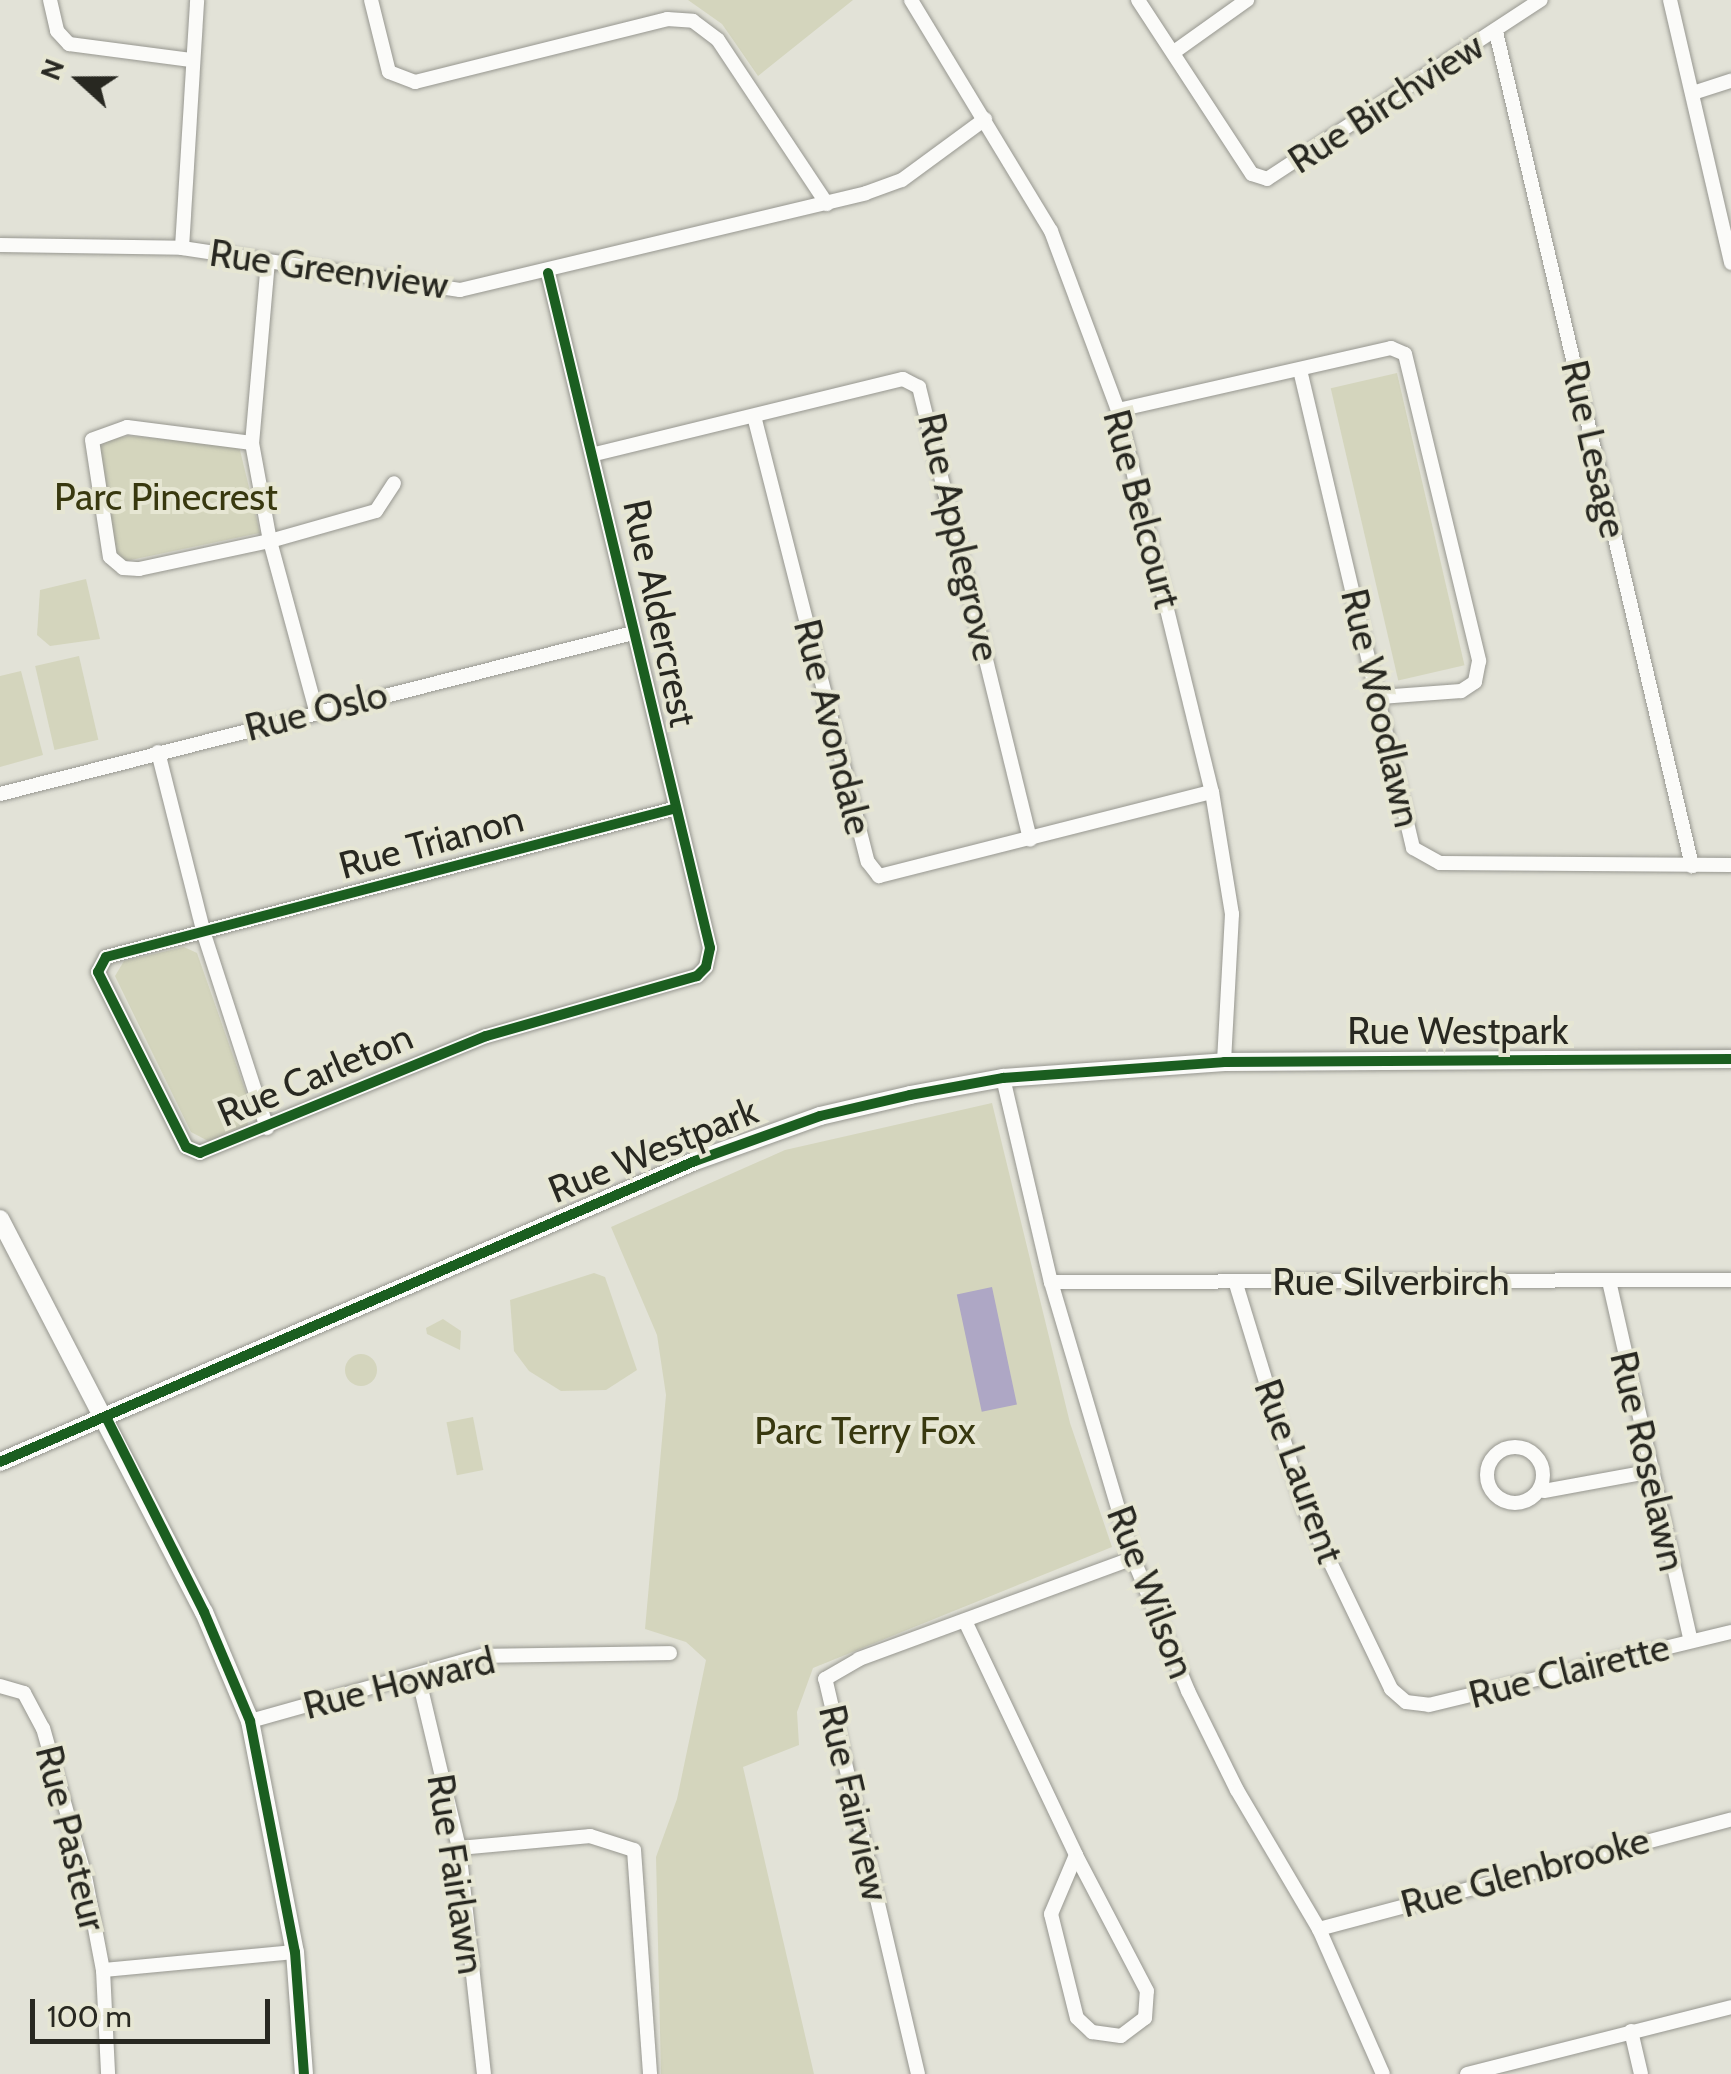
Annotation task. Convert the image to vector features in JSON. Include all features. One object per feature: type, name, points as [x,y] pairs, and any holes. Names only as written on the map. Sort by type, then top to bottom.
[{"type":"street","points":[[50,0],[57,31],[69,44],[191,60]]},
{"type":"street","points":[[182,248],[197,0]]},
{"type":"street","points":[[372,0],[389,72],[415,82],[667,19],[693,21],[718,40],[827,204]]},
{"type":"street","name":"Rue Belcourt","points":[[911,0],[1051,230],[1118,410],[1212,792],[1232,914],[1224,1062]]},
{"type":"street","name":"Rue Birchview","points":[[1138,0],[1252,174],[1268,180],[1541,0]]},
{"type":"street","points":[[1174,52],[1247,0]]},
{"type":"street","points":[[1670,0],[1730,256]]},
{"type":"street","name":"Rue Lesage","points":[[1496,32],[1692,866]]},
{"type":"street","points":[[1693,93],[1731,81]]},
{"type":"street","name":"Rue Greenview","points":[[0,245],[182,248],[460,290],[548,273],[827,204],[902,180],[985,118]]},
{"type":"street","points":[[268,261],[252,443],[270,540],[316,710]]},
{"type":"street","name":"Rue Aldercrest","points":[[548,273],[594,454],[673,809],[710,948],[706,967]]},
{"type":"street","points":[[1118,410],[1391,348],[1405,354],[1479,661],[1475,682],[1460,691],[1380,697]]},
{"type":"street","name":"Rue Woodlawn","points":[[1300,370],[1380,697],[1412,848],[1423,860],[1731,865]]},
{"type":"street","name":"Rue Applegrove","points":[[594,454],[903,379],[920,386],[1030,840]]},
{"type":"street","name":"Rue Avondale","points":[[754,416],[868,862],[879,876],[1212,792]]},
{"type":"street","points":[[252,443],[127,428],[102,432],[89,449],[110,557],[122,568],[270,540],[376,511],[394,483]]},
{"type":"street","name":"Rue Oslo","points":[[0,794],[316,710],[633,633]]},
{"type":"street","name":"Rue Carleton","points":[[158,752],[204,934],[268,1128]]},
{"type":"street","name":"Rue Trianon","points":[[204,934],[673,809]]},
{"type":"street","name":"Rue Carleton","points":[[204,934],[106,958],[98,972],[186,1146],[214,1151],[486,1036],[697,976],[706,967]]},
{"type":"street","name":"Rue Westpark","points":[[0,1462],[696,1160],[820,1116],[1003,1078],[1224,1062],[1731,1059]]},
{"type":"street","name":"Rue Wilson","points":[[1003,1078],[1052,1282],[1132,1558],[1236,1790],[1320,1929],[1383,2074]]},
{"type":"street","points":[[0,1218],[4,1240],[106,1417],[204,1612],[250,1721],[295,1952],[304,2074]]},
{"type":"street","name":"Rue Silverbirch","points":[[1052,1282],[1731,1280]]},
{"type":"street","name":"Rue Roselawn","points":[[1608,1281],[1648,1472],[1691,1641]]},
{"type":"street","name":"Rue Laurent","points":[[1236,1284],[1305,1510],[1390,1689],[1406,1702]]},
{"type":"street","points":[[1544,1491],[1542,1467],[1531,1452],[1506,1449],[1492,1460],[1489,1486],[1502,1500],[1520,1502],[1544,1491],[1648,1472]]},
{"type":"street","name":"Rue Fairview","points":[[918,2074],[825,1679],[860,1659],[1132,1558]]},
{"type":"street","points":[[965,1621],[1076,1855],[1146,1991],[1145,2018],[1121,2036],[1092,2032],[1077,2018],[1063,1964],[1051,1914],[1076,1855]]},
{"type":"street","name":"Rue Clairette","points":[[1406,1702],[1429,1705],[1731,1632]]},
{"type":"street","name":"Rue Howard","points":[[250,1721],[482,1656],[670,1652]]},
{"type":"street","name":"Rue Fairlawn","points":[[418,1676],[459,1848],[484,2074]]},
{"type":"street","name":"Rue Pasteur","points":[[0,1686],[24,1692],[43,1728],[85,1876],[103,1970],[108,2074]]},
{"type":"street","name":"Rue Glenbrooke","points":[[1320,1929],[1731,1819]]},
{"type":"street","points":[[459,1848],[590,1836],[634,1850],[650,2074]]},
{"type":"street","points":[[103,1970],[295,1952]]},
{"type":"street","points":[[1467,2074],[1731,2007]]},
{"type":"street","points":[[1631,2031],[1641,2074]]},
{"type":"green space","points":[[688,0],[853,0],[758,76],[722,24]]},
{"type":"green space","points":[[1397,373],[1464,665],[1398,681],[1331,388]]},
{"type":"green space","name":"Parc Pinecrest","points":[[129,436],[239,446],[260,533],[126,561],[116,552],[98,449],[109,439]]},
{"type":"green space","points":[[86,579],[100,639],[50,646],[37,635],[40,590]]},
{"type":"green space","points":[[79,656],[98,740],[54,750],[35,666]]},
{"type":"green space","points":[[21,671],[43,755],[0,767],[0,676]]},
{"type":"green space","points":[[184,947],[197,953],[251,1107],[247,1128],[210,1142],[191,1132],[115,976],[124,961]]},
{"type":"green space","name":"Parc Terry Fox","points":[[992,1103],[1070,1423],[1112,1547],[813,1668],[797,1712],[799,1745],[743,1767],[814,2074],[661,2074],[656,1857],[677,1799],[706,1660],[686,1642],[645,1629],[666,1395],[657,1335],[611,1227],[785,1150]]},
{"type":"green space","points":[[594,1273],[605,1277],[637,1370],[606,1390],[561,1391],[529,1371],[514,1351],[510,1300]]},
{"type":"green space","points":[[443,1319],[461,1331],[460,1350],[427,1334],[426,1328]]},
{"type":"green space","points":[[361,1354],[372,1359],[377,1370],[372,1381],[361,1386],[350,1381],[345,1370],[350,1359]]},
{"type":"green space","points":[[473,1417],[483,1470],[457,1475],[446,1422]]},
{"type":"shaded area","points":[[992,1287],[1017,1404],[982,1412],[957,1294]]},
{"type":"cycle path","points":[[548,273],[710,948],[706,967],[697,976],[486,1036],[200,1153],[186,1147],[98,972],[106,957],[673,809]]},
{"type":"cycle path","points":[[0,1462],[695,1161],[820,1116],[910,1095],[1003,1078],[1224,1062],[1731,1059]]},
{"type":"cycle path","points":[[106,1417],[204,1612],[250,1721],[295,1952],[304,2074]]}]
